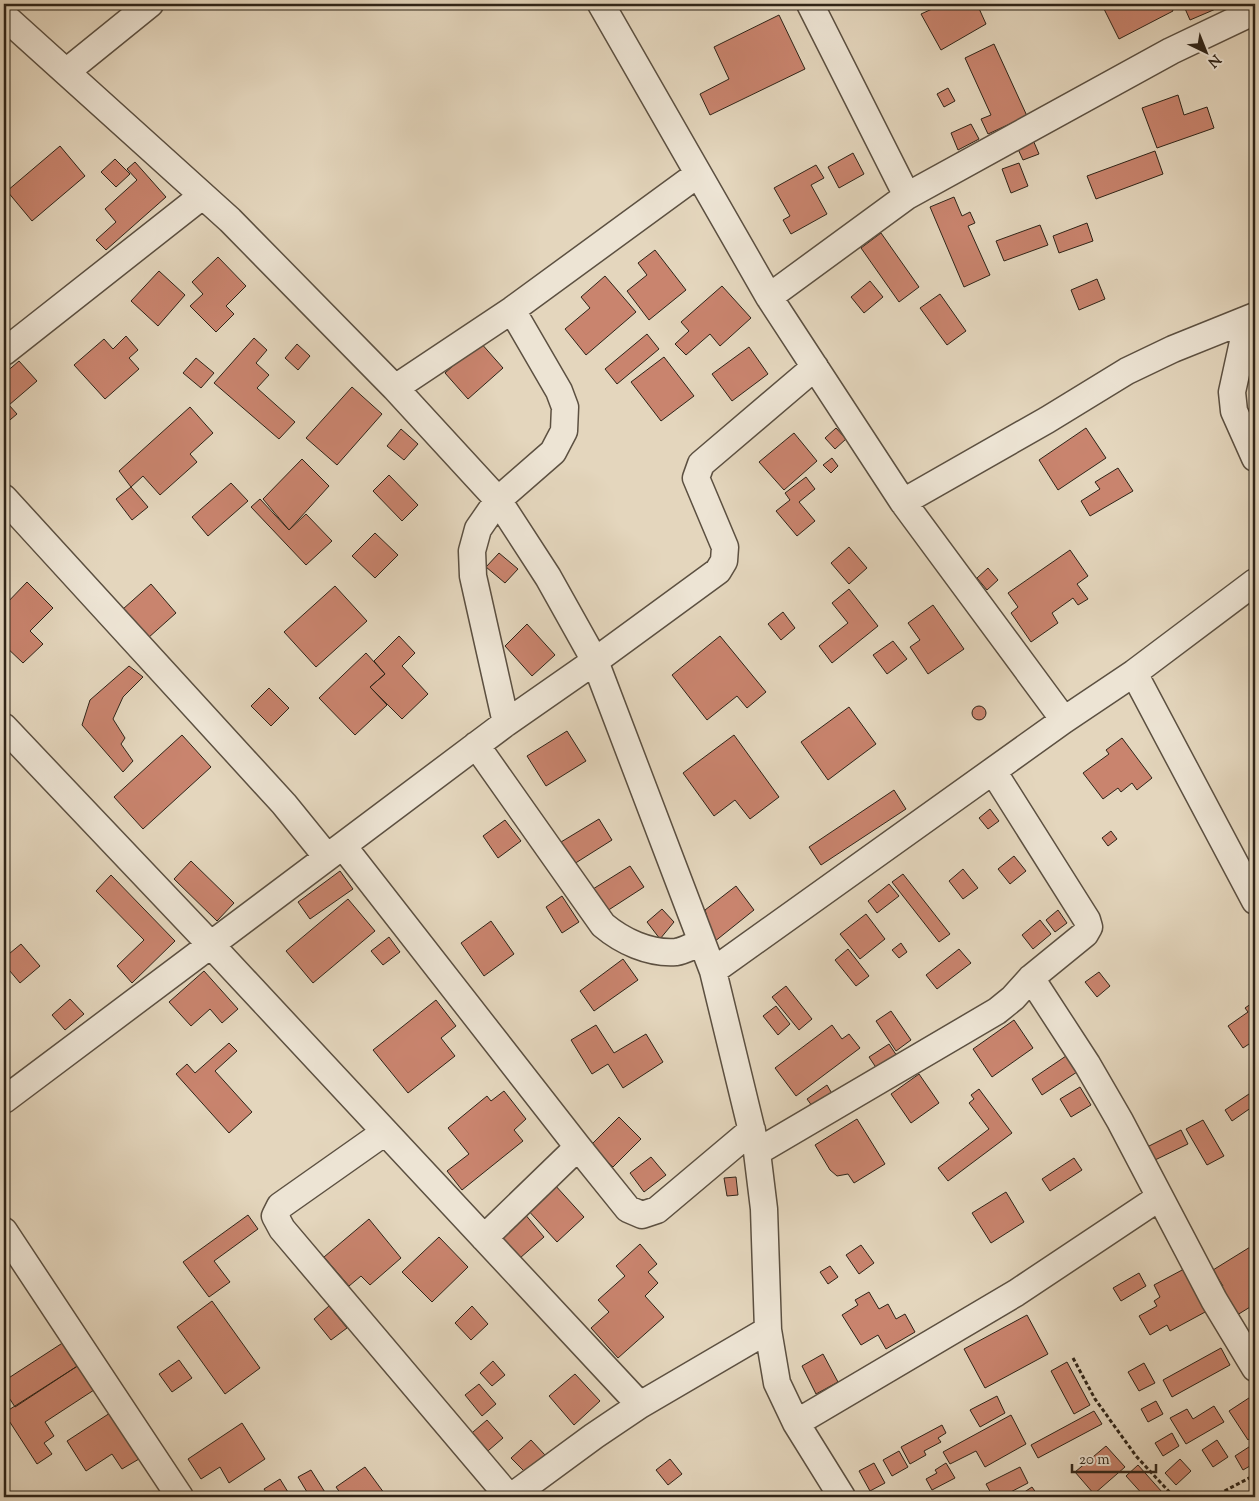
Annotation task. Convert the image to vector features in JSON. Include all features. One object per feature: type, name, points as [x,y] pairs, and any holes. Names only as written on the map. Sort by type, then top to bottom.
[{"type":"street","points":[[66,72],[150,4]]},
{"type":"street","points":[[601,4],[769,297],[904,502],[1064,720]]},
{"type":"street","points":[[810,4],[906,196]]},
{"type":"street","points":[[769,297],[906,196],[1171,51],[1255,11]]},
{"type":"street","points":[[4,16],[230,220],[396,388],[498,500],[548,577],[595,661],[713,971],[755,1141],[764,1209],[768,1330],[777,1383],[796,1423],[842,1497]]},
{"type":"street","points":[[396,388],[512,310],[698,174]]},
{"type":"street","points":[[4,352],[202,196]]},
{"type":"street","points":[[506,723],[472,576],[472,551],[478,529],[498,500],[553,452],[564,431],[565,407],[558,391],[512,310]]},
{"type":"street","points":[[904,502],[1047,420],[1127,371],[1173,349],[1252,318]]},
{"type":"street","points":[[1252,318],[1232,392],[1234,412],[1255,458]]},
{"type":"street","points":[[4,1100],[476,745],[718,571],[724,561],[725,547],[696,478],[701,464],[815,367]]},
{"type":"street","points":[[4,498],[271,789],[335,851],[628,1209],[642,1215],[657,1210],[755,1141],[997,1011],[1013,998],[1031,978],[1085,934],[1089,927],[1087,920],[993,771]]},
{"type":"street","points":[[713,971],[1064,720],[1134,673],[1255,582]]},
{"type":"street","points":[[1134,673],[1255,901]]},
{"type":"street","points":[[4,727],[640,1405]]},
{"type":"street","points":[[476,745],[603,925],[614,935],[638,946],[659,951],[677,952],[702,942]]},
{"type":"street","points":[[1031,978],[1087,1064],[1120,1121],[1214,1300],[1255,1368]]},
{"type":"street","points":[[385,1132],[280,1206],[275,1216],[282,1229],[510,1497],[640,1405],[768,1330]]},
{"type":"street","points":[[484,1238],[578,1146]]},
{"type":"street","points":[[796,1423],[1016,1293],[1160,1197]]},
{"type":"street","points":[[4,1230],[180,1497]]},
{"type":"path","points":[[1073,1358],[1096,1399],[1136,1456],[1174,1497]]},
{"type":"path","points":[[1213,1497],[1255,1475]]},
{"type":"building","points":[[943,4],[977,4],[986,24],[941,50],[921,14]]},
{"type":"building","points":[[1110,4],[1170,4],[1173,11],[1119,39],[1103,7]]},
{"type":"building","points":[[1183,4],[1225,4],[1225,5],[1190,20]]},
{"type":"building","points":[[779,15],[805,69],[710,115],[700,94],[729,79],[714,47]]},
{"type":"building","points":[[994,44],[1027,116],[988,134],[981,119],[991,115],[965,58]]},
{"type":"building","points":[[948,88],[955,101],[944,107],[937,94]]},
{"type":"building","points":[[1178,95],[1184,115],[1207,107],[1214,128],[1157,148],[1142,108]]},
{"type":"building","points":[[971,124],[979,139],[958,150],[951,133]]},
{"type":"building","points":[[1033,140],[1039,154],[1023,160],[1017,147]]},
{"type":"building","points":[[60,146],[85,176],[32,221],[7,191]]},
{"type":"building","points":[[1155,151],[1163,174],[1096,199],[1087,176]]},
{"type":"building","points":[[853,153],[864,174],[839,188],[828,167]]},
{"type":"building","points":[[115,159],[130,174],[116,187],[101,172]]},
{"type":"building","points":[[135,162],[166,197],[106,250],[96,240],[116,222],[105,209],[137,180],[127,169]]},
{"type":"building","points":[[1019,163],[1028,186],[1011,193],[1002,169]]},
{"type":"building","points":[[816,165],[824,178],[811,185],[827,214],[791,234],[783,220],[790,216],[774,188]]},
{"type":"building","points":[[954,197],[962,216],[970,212],[975,223],[968,226],[990,275],[964,287],[930,207]]},
{"type":"building","points":[[1087,223],[1093,241],[1059,253],[1053,236]]},
{"type":"building","points":[[1040,225],[1048,245],[1004,261],[996,241]]},
{"type":"building","points":[[881,233],[919,287],[899,302],[861,248]]},
{"type":"building","points":[[655,250],[686,290],[649,320],[627,291],[647,275],[638,263]]},
{"type":"building","points":[[218,257],[246,286],[226,306],[234,314],[216,332],[190,306],[203,294],[192,282]]},
{"type":"building","points":[[159,271],[185,295],[158,326],[131,301]]},
{"type":"building","points":[[605,276],[636,312],[586,355],[565,329],[590,308],[581,297]]},
{"type":"building","points":[[1097,279],[1105,299],[1079,310],[1071,290]]},
{"type":"building","points":[[870,281],[883,297],[864,313],[851,297]]},
{"type":"building","points":[[722,286],[751,318],[720,346],[710,334],[686,355],[675,344],[689,331],[681,322]]},
{"type":"building","points":[[940,294],[966,331],[947,345],[920,308]]},
{"type":"building","points":[[647,334],[659,349],[617,384],[605,369]]},
{"type":"building","points":[[126,336],[138,350],[129,358],[139,369],[105,399],[74,365],[104,339],[113,349]]},
{"type":"building","points":[[254,338],[267,350],[256,363],[269,375],[257,388],[295,422],[279,439],[214,383]]},
{"type":"building","points":[[480,342],[503,368],[468,399],[445,373]]},
{"type":"building","points":[[297,344],[310,356],[298,370],[285,358]]},
{"type":"building","points":[[749,347],[768,374],[732,401],[712,374]]},
{"type":"building","points":[[664,357],[694,396],[661,421],[631,382]]},
{"type":"building","points":[[196,358],[214,373],[201,388],[183,373]]},
{"type":"building","points":[[19,361],[37,381],[9,405],[17,414],[4,425],[4,374]]},
{"type":"building","points":[[352,387],[382,414],[337,465],[306,438]]},
{"type":"building","points":[[190,407],[213,433],[190,454],[197,462],[160,495],[143,476],[131,487],[119,471]]},
{"type":"building","points":[[836,428],[846,439],[835,449],[825,438]]},
{"type":"building","points":[[1086,428],[1106,458],[1058,490],[1039,460]]},
{"type":"building","points":[[401,429],[418,444],[404,460],[387,446]]},
{"type":"building","points":[[794,433],[817,461],[784,490],[759,462]]},
{"type":"building","points":[[832,458],[838,466],[831,473],[823,465]]},
{"type":"building","points":[[302,459],[329,486],[289,530],[263,499]]},
{"type":"building","points":[[1118,468],[1133,491],[1090,516],[1081,501],[1100,489],[1095,482]]},
{"type":"building","points":[[389,475],[418,505],[402,521],[373,491]]},
{"type":"building","points":[[806,477],[815,489],[799,502],[815,521],[797,536],[776,511],[790,500],[785,493]]},
{"type":"building","points":[[231,483],[248,501],[208,536],[192,517]]},
{"type":"building","points":[[131,487],[148,507],[132,520],[116,499]]},
{"type":"building","points":[[260,499],[289,530],[306,514],[332,541],[306,565],[251,507]]},
{"type":"building","points":[[375,533],[398,555],[375,578],[352,556]]},
{"type":"building","points":[[849,547],[867,568],[849,584],[831,563]]},
{"type":"building","points":[[1070,550],[1088,576],[1077,584],[1088,599],[1078,605],[1073,598],[1052,613],[1058,623],[1031,642],[1011,613],[1018,607],[1008,593]]},
{"type":"building","points":[[499,553],[518,569],[505,583],[486,567]]},
{"type":"building","points":[[988,568],[998,580],[987,590],[977,578]]},
{"type":"building","points":[[27,582],[53,608],[30,631],[43,644],[23,663],[4,645],[4,606]]},
{"type":"building","points":[[151,584],[176,613],[148,638],[123,609]]},
{"type":"building","points":[[335,586],[367,621],[316,667],[284,632]]},
{"type":"building","points":[[849,589],[878,626],[832,663],[819,646],[848,623],[832,603]]},
{"type":"building","points":[[933,605],[964,649],[928,674],[910,647],[920,640],[908,623]]},
{"type":"building","points":[[783,612],[795,628],[781,640],[768,624]]},
{"type":"building","points":[[527,624],[555,655],[532,676],[505,646]]},
{"type":"building","points":[[399,636],[415,653],[402,666],[428,694],[402,719],[370,687],[385,674],[374,661]]},
{"type":"building","points":[[720,636],[766,692],[747,708],[737,696],[707,720],[672,675]]},
{"type":"building","points":[[893,641],[907,659],[887,674],[873,655]]},
{"type":"building","points":[[366,653],[385,674],[370,687],[387,705],[355,735],[319,698]]},
{"type":"building","points":[[129,666],[143,677],[123,697],[113,719],[125,738],[121,744],[133,761],[123,772],[82,725],[90,700]]},
{"type":"building","points":[[269,688],[289,708],[271,726],[251,706]]},
{"type":"building","points":[[976,706],[982,706],[986,713],[982,720],[976,720],[972,716],[972,710]]},
{"type":"building","points":[[849,707],[876,744],[828,780],[801,742]]},
{"type":"building","points":[[567,731],[586,761],[546,786],[527,756]]},
{"type":"building","points":[[182,735],[211,767],[143,829],[114,797]]},
{"type":"building","points":[[734,735],[779,797],[750,819],[735,800],[714,816],[683,773]]},
{"type":"building","points":[[1122,738],[1152,778],[1137,790],[1132,783],[1121,792],[1118,788],[1103,799],[1083,773],[1109,754],[1106,750]]},
{"type":"building","points":[[894,790],[906,809],[821,865],[809,847]]},
{"type":"building","points":[[990,809],[999,821],[988,829],[979,818]]},
{"type":"building","points":[[599,819],[612,840],[574,864],[561,842]]},
{"type":"building","points":[[505,820],[521,841],[498,858],[483,836]]},
{"type":"building","points":[[1111,831],[1117,839],[1108,846],[1102,838]]},
{"type":"building","points":[[1014,856],[1026,871],[1010,884],[998,869]]},
{"type":"building","points":[[191,861],[234,903],[217,921],[174,879]]},
{"type":"building","points":[[630,866],[644,887],[607,911],[593,889]]},
{"type":"building","points":[[963,869],[978,888],[963,899],[949,881]]},
{"type":"building","points":[[340,871],[353,889],[310,919],[298,902]]},
{"type":"building","points":[[903,874],[950,934],[939,942],[892,882]]},
{"type":"building","points":[[111,875],[175,941],[132,983],[117,966],[144,940],[96,891]]},
{"type":"building","points":[[889,884],[899,896],[877,913],[868,901]]},
{"type":"building","points":[[736,886],[754,910],[714,942],[705,910]]},
{"type":"building","points":[[562,896],[579,922],[562,933],[546,907]]},
{"type":"building","points":[[348,899],[375,931],[313,983],[286,951]]},
{"type":"building","points":[[662,909],[674,922],[660,939],[647,922]]},
{"type":"building","points":[[1058,910],[1067,923],[1055,932],[1046,920]]},
{"type":"building","points":[[866,914],[885,939],[860,959],[840,934]]},
{"type":"building","points":[[1040,920],[1051,934],[1033,949],[1022,935]]},
{"type":"building","points":[[491,921],[514,954],[484,976],[461,943]]},
{"type":"building","points":[[389,937],[400,952],[383,965],[371,951]]},
{"type":"building","points":[[901,943],[907,952],[899,958],[892,950]]},
{"type":"building","points":[[21,944],[40,966],[20,983],[4,964],[4,958]]},
{"type":"building","points":[[848,949],[869,976],[856,986],[835,960]]},
{"type":"building","points":[[959,949],[971,963],[937,989],[926,975]]},
{"type":"building","points":[[623,959],[638,980],[594,1011],[580,991]]},
{"type":"building","points":[[204,971],[238,1009],[222,1023],[210,1009],[191,1026],[169,1002]]},
{"type":"building","points":[[1099,972],[1110,986],[1097,997],[1085,982]]},
{"type":"building","points":[[786,986],[812,1019],[799,1030],[772,997]]},
{"type":"building","points":[[70,999],[84,1014],[65,1030],[52,1015]]},
{"type":"building","points":[[436,1000],[456,1026],[441,1038],[455,1056],[408,1093],[373,1050]]},
{"type":"building","points":[[1255,1001],[1255,1040],[1243,1048],[1228,1026],[1248,1012],[1245,1008]]},
{"type":"building","points":[[776,1006],[790,1024],[778,1035],[763,1016]]},
{"type":"building","points":[[891,1011],[911,1040],[896,1051],[876,1021]]},
{"type":"building","points":[[1014,1020],[1033,1048],[992,1077],[973,1049]]},
{"type":"building","points":[[596,1025],[614,1053],[646,1034],[663,1062],[623,1088],[608,1064],[592,1074],[571,1040]]},
{"type":"building","points":[[832,1025],[842,1039],[849,1034],[860,1048],[796,1096],[775,1068]]},
{"type":"building","points":[[229,1043],[237,1051],[215,1071],[252,1112],[229,1133],[176,1074],[187,1064],[195,1073]]},
{"type":"building","points":[[889,1044],[899,1059],[879,1072],[869,1057]]},
{"type":"building","points":[[1066,1056],[1077,1072],[1042,1095],[1032,1079]]},
{"type":"building","points":[[919,1074],[939,1103],[911,1123],[891,1094]]},
{"type":"building","points":[[827,1085],[834,1097],[815,1110],[807,1099]]},
{"type":"building","points":[[1080,1087],[1091,1105],[1071,1117],[1060,1099]]},
{"type":"building","points":[[979,1089],[1012,1133],[948,1181],[938,1168],[989,1129],[969,1103],[974,1099],[971,1095]]},
{"type":"building","points":[[1255,1090],[1255,1105],[1232,1121],[1225,1110]]},
{"type":"building","points":[[504,1091],[526,1119],[514,1130],[523,1141],[462,1190],[447,1171],[469,1154],[448,1128],[487,1096],[491,1101]]},
{"type":"building","points":[[619,1117],[641,1139],[613,1167],[591,1145]]},
{"type":"building","points":[[857,1119],[885,1164],[854,1183],[848,1174],[837,1176],[830,1170],[815,1145]]},
{"type":"building","points":[[1203,1120],[1224,1156],[1207,1165],[1186,1129]]},
{"type":"building","points":[[1181,1130],[1188,1144],[1155,1160],[1158,1165],[1139,1151]]},
{"type":"building","points":[[651,1157],[666,1175],[644,1192],[630,1173]]},
{"type":"building","points":[[1074,1158],[1082,1170],[1050,1191],[1042,1179]]},
{"type":"building","points":[[736,1177],[738,1195],[727,1196],[724,1178]]},
{"type":"building","points":[[554,1184],[584,1217],[557,1242],[526,1208]]},
{"type":"building","points":[[1006,1192],[1024,1222],[991,1243],[972,1213]]},
{"type":"building","points":[[524,1213],[544,1237],[520,1258],[499,1235]]},
{"type":"building","points":[[248,1215],[258,1229],[214,1261],[230,1282],[209,1297],[183,1262]]},
{"type":"building","points":[[369,1219],[401,1258],[370,1285],[361,1276],[349,1286],[324,1257]]},
{"type":"building","points":[[439,1237],[468,1267],[432,1302],[402,1272]]},
{"type":"building","points":[[640,1244],[657,1264],[648,1272],[658,1283],[645,1296],[664,1317],[618,1358],[591,1328],[609,1312],[598,1300],[625,1276],[616,1266]]},
{"type":"building","points":[[1255,1244],[1255,1304],[1229,1320],[1212,1293],[1223,1286],[1213,1270]]},
{"type":"building","points":[[861,1245],[874,1263],[859,1274],[846,1255]]},
{"type":"building","points":[[830,1266],[838,1277],[828,1284],[820,1272]]},
{"type":"building","points":[[1184,1269],[1207,1311],[1170,1331],[1167,1325],[1150,1335],[1139,1316],[1157,1306],[1154,1301],[1160,1297],[1154,1285]]},
{"type":"building","points":[[1139,1273],[1146,1286],[1121,1301],[1113,1288]]},
{"type":"building","points":[[869,1292],[879,1309],[888,1304],[896,1319],[905,1314],[915,1332],[886,1349],[878,1335],[861,1345],[842,1315],[858,1305],[855,1300]]},
{"type":"building","points":[[212,1301],[260,1368],[225,1394],[177,1327]]},
{"type":"building","points":[[329,1306],[347,1328],[331,1340],[314,1319]]},
{"type":"building","points":[[472,1306],[488,1324],[471,1340],[455,1323]]},
{"type":"building","points":[[1027,1315],[1048,1354],[985,1388],[964,1349]]},
{"type":"building","points":[[1255,1328],[1255,1354],[1238,1339]]},
{"type":"building","points":[[64,1342],[79,1365],[15,1407],[4,1390],[4,1381]]},
{"type":"building","points":[[1221,1348],[1230,1365],[1172,1397],[1163,1380]]},
{"type":"building","points":[[823,1354],[838,1382],[816,1394],[802,1366]]},
{"type":"building","points":[[179,1360],[192,1378],[172,1392],[159,1374]]},
{"type":"building","points":[[493,1361],[505,1375],[492,1386],[480,1373]]},
{"type":"building","points":[[1067,1362],[1090,1405],[1074,1414],[1051,1371]]},
{"type":"building","points":[[1144,1363],[1155,1383],[1139,1391],[1128,1372]]},
{"type":"building","points":[[79,1365],[94,1390],[45,1422],[54,1436],[44,1443],[52,1454],[37,1464],[4,1413]]},
{"type":"building","points":[[575,1374],[600,1401],[574,1425],[549,1396]]},
{"type":"building","points":[[479,1384],[496,1404],[482,1416],[465,1395]]},
{"type":"building","points":[[1255,1394],[1255,1435],[1248,1440],[1229,1411]]},
{"type":"building","points":[[997,1396],[1005,1413],[980,1427],[970,1410]]},
{"type":"building","points":[[1156,1401],[1163,1414],[1148,1422],[1141,1409]]},
{"type":"building","points":[[1214,1406],[1224,1422],[1186,1444],[1170,1418],[1187,1409],[1193,1419]]},
{"type":"building","points":[[1094,1411],[1102,1424],[1038,1458],[1031,1445]]},
{"type":"building","points":[[110,1413],[139,1459],[122,1469],[112,1454],[86,1471],[67,1441]]},
{"type":"building","points":[[1011,1415],[1026,1444],[985,1467],[976,1451],[950,1464],[943,1452]]},
{"type":"building","points":[[487,1420],[503,1438],[482,1456],[466,1438]]},
{"type":"building","points":[[242,1423],[265,1459],[229,1483],[220,1467],[201,1479],[188,1459]]},
{"type":"building","points":[[942,1425],[946,1433],[938,1438],[941,1442],[924,1451],[926,1455],[910,1464],[901,1447]]},
{"type":"building","points":[[1172,1433],[1179,1446],[1163,1456],[1155,1443]]},
{"type":"building","points":[[531,1440],[545,1455],[525,1472],[511,1458]]},
{"type":"building","points":[[1217,1440],[1228,1457],[1213,1467],[1202,1450]]},
{"type":"building","points":[[1255,1443],[1255,1463],[1243,1470],[1235,1456]]},
{"type":"building","points":[[1106,1446],[1125,1467],[1094,1494],[1075,1472]]},
{"type":"building","points":[[899,1451],[908,1467],[892,1476],[883,1460]]},
{"type":"building","points":[[670,1459],[682,1474],[668,1485],[656,1470]]},
{"type":"building","points":[[1180,1459],[1191,1471],[1176,1485],[1165,1473]]},
{"type":"building","points":[[874,1463],[885,1483],[870,1491],[859,1471]]},
{"type":"building","points":[[946,1463],[955,1478],[932,1490],[926,1479],[937,1473],[935,1470]]},
{"type":"building","points":[[1138,1465],[1167,1497],[1145,1497],[1126,1476]]},
{"type":"building","points":[[365,1467],[387,1497],[343,1497],[336,1487]]},
{"type":"building","points":[[1020,1467],[1028,1483],[1001,1497],[993,1497],[986,1484]]},
{"type":"building","points":[[311,1470],[328,1497],[310,1497],[298,1477]]},
{"type":"building","points":[[280,1479],[291,1497],[269,1497],[264,1489]]},
{"type":"building","points":[[1032,1487],[1039,1497],[1021,1497],[1020,1495]]}]
